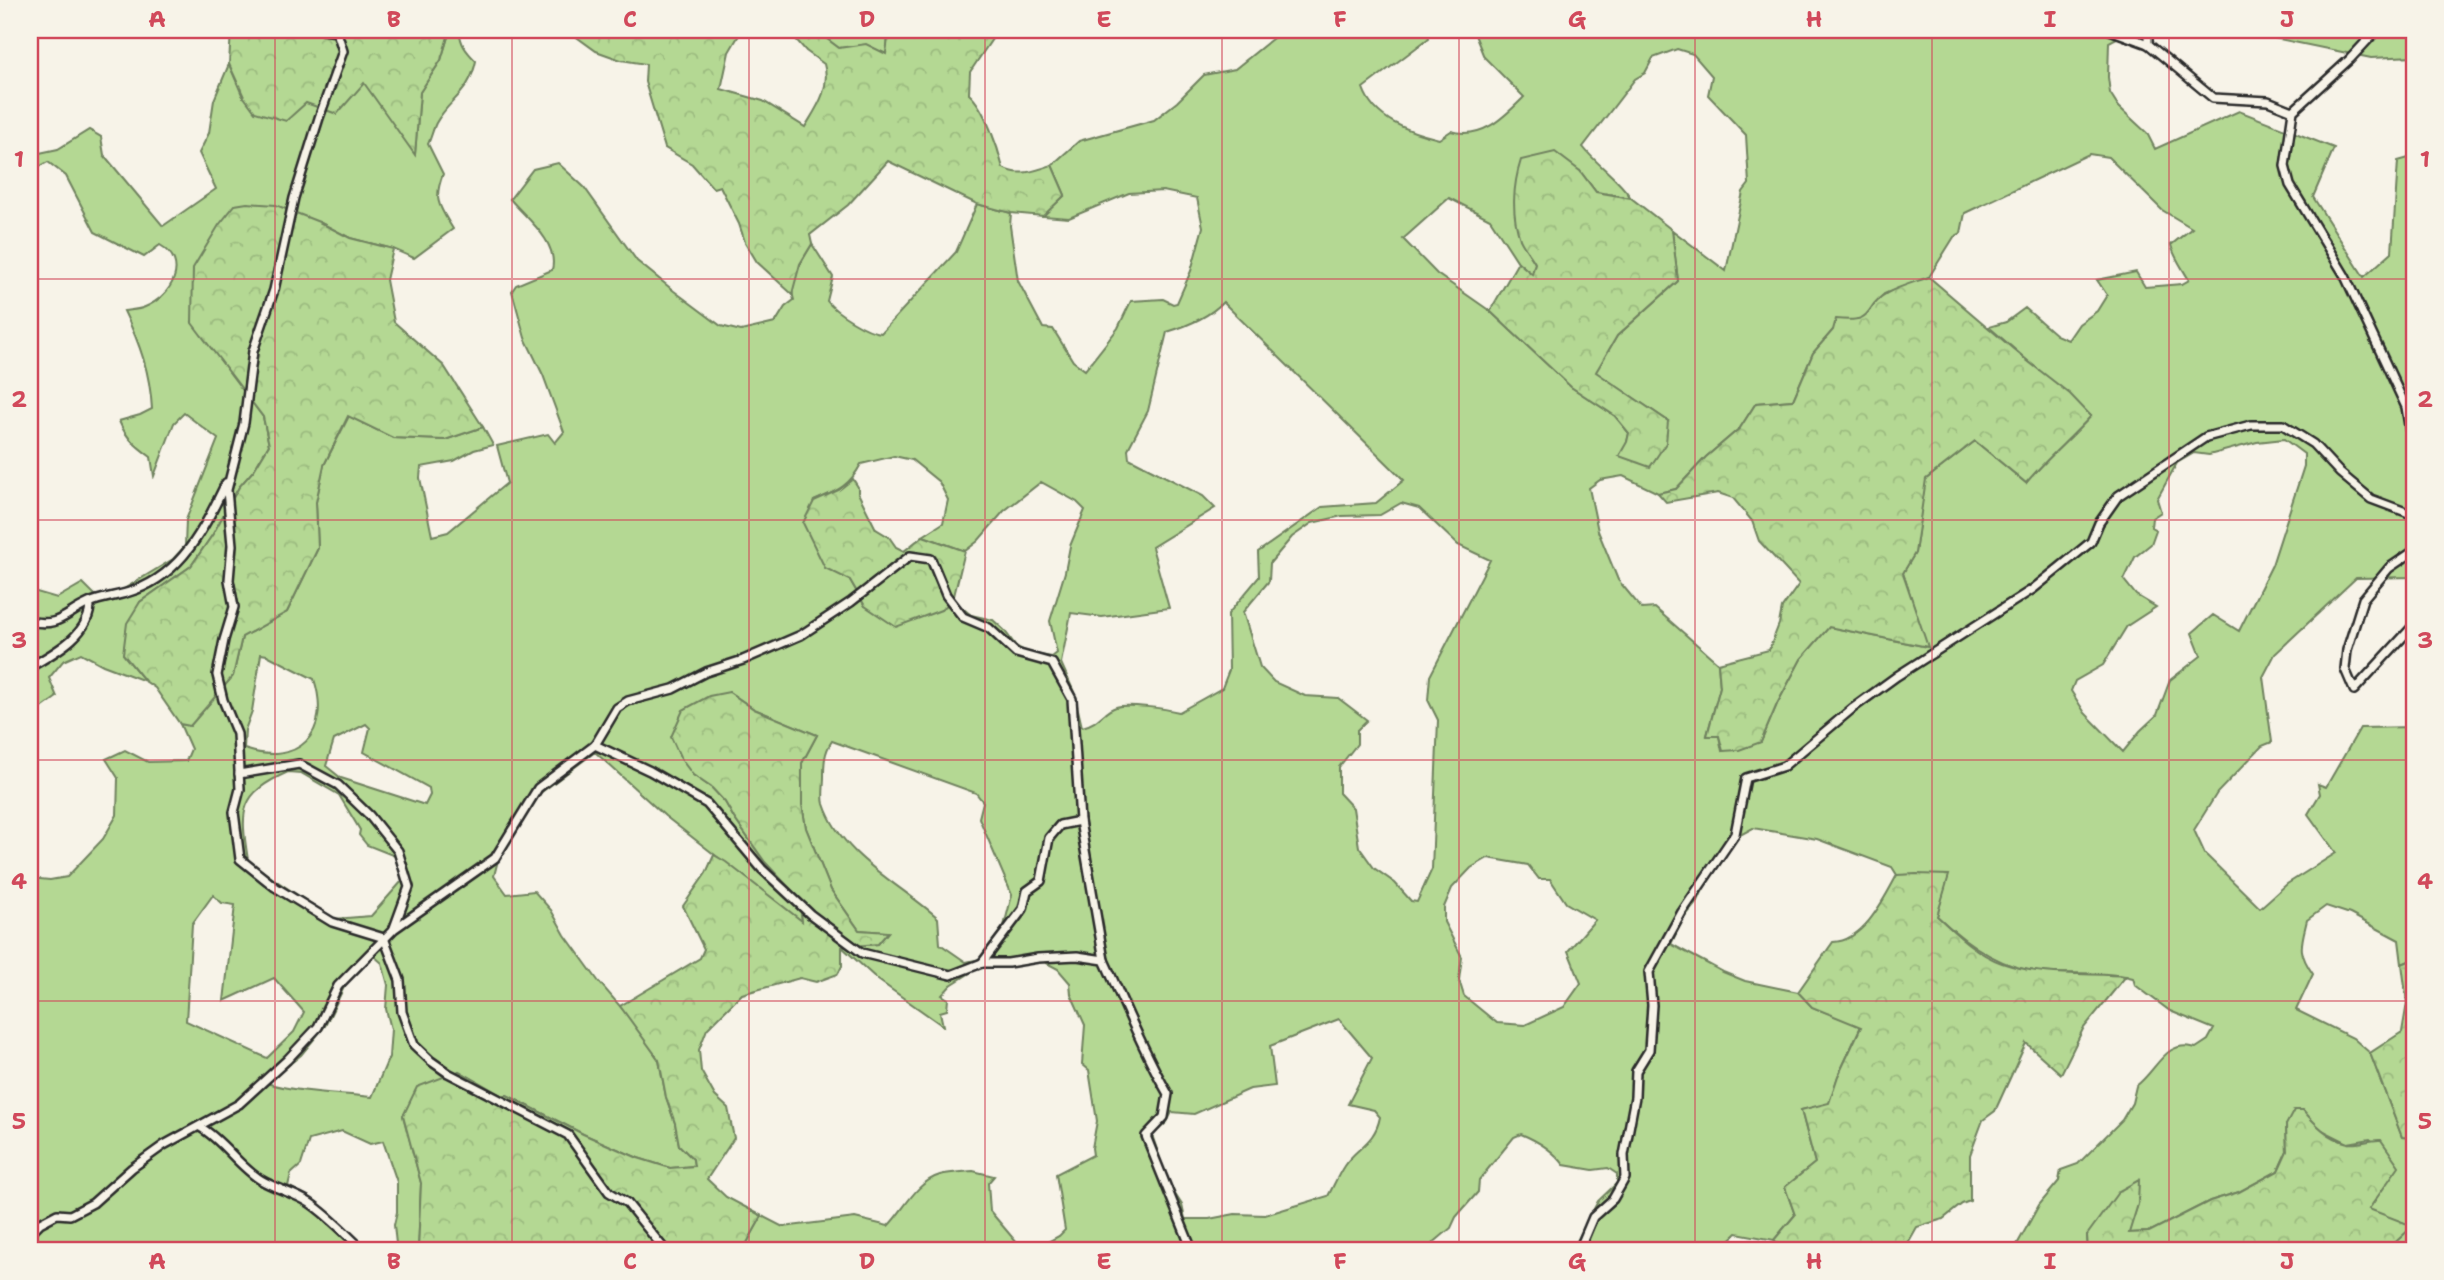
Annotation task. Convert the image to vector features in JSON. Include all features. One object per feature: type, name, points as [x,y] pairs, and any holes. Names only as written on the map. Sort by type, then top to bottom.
[{"type":"street","points":[[323,30],[337,32],[343,51],[294,198],[274,290],[253,351],[244,423],[227,491],[232,536],[229,580],[234,607],[217,675],[223,700],[237,734],[240,789],[234,812],[240,859],[275,887],[332,922],[384,938],[400,980],[402,1012],[414,1045],[448,1073],[568,1135],[609,1192],[627,1203],[665,1250]]},
{"type":"street","points":[[2110,30],[2148,44],[2213,98],[2268,101],[2293,111]]},
{"type":"street","points":[[2148,30],[2148,44]]},
{"type":"street","points":[[2377,30],[2350,59],[2293,111],[2285,166],[2290,185],[2345,276],[2406,407],[2414,457]]},
{"type":"street","points":[[1579,1250],[1593,1217],[1613,1199],[1625,1178],[1623,1156],[1636,1097],[1636,1072],[1649,1050],[1652,1005],[1649,972],[1682,912],[1735,834],[1746,778],[1784,766],[1853,708],[1897,676],[2033,589],[2091,542],[2099,523],[2118,496],[2206,437],[2251,425],[2283,425],[2313,444],[2340,473],[2371,499],[2414,515]]},
{"type":"street","points":[[30,621],[52,624],[90,603],[141,588],[177,564],[205,526],[230,474]]},
{"type":"street","points":[[2414,551],[2389,568],[2362,599],[2347,650],[2345,669],[2354,690],[2414,625]]},
{"type":"street","points":[[30,1233],[40,1223],[57,1214],[70,1215],[93,1203],[132,1168],[164,1145],[239,1104],[318,1027],[338,986],[384,938],[495,858],[538,788],[595,746],[617,708],[628,701],[673,689],[706,671],[743,660],[801,635],[851,602],[910,556],[931,559],[946,596],[963,617],[989,628],[1016,653],[1052,663],[1072,699],[1080,821],[1104,960],[1131,1016],[1148,1060],[1168,1094],[1164,1117],[1146,1136],[1192,1250]]},
{"type":"street","points":[[30,667],[63,648],[86,622],[90,614],[90,603]]},
{"type":"street","points":[[595,746],[650,771],[707,804],[762,869],[810,914],[862,953],[951,975],[982,963],[1077,956],[1104,960]]},
{"type":"street","points":[[239,774],[299,764],[338,785],[369,815],[398,851],[409,887],[394,929]]},
{"type":"street","points":[[982,963],[1023,909],[1027,891],[1041,881],[1049,838],[1060,825],[1080,821]]},
{"type":"street","points":[[200,1127],[212,1134],[262,1181],[311,1203],[363,1250]]},
{"type":"green space","points":[[231,30],[450,30],[441,60],[420,92],[415,155],[364,83],[337,114],[306,103],[286,121],[255,112],[244,97],[229,64]]},
{"type":"green space","points":[[450,30],[460,30],[462,43],[476,61],[469,82],[441,115],[428,144],[443,174],[438,190],[439,203],[453,229],[414,258],[393,249],[350,238],[319,222],[192,322],[263,417],[269,445],[254,470],[239,487],[213,534],[191,566],[140,602],[123,654],[145,681],[103,665],[81,653],[63,661],[49,678],[57,697],[39,710],[30,704],[30,590],[57,598],[83,583],[96,596],[122,590],[173,559],[185,546],[186,520],[218,439],[184,413],[174,423],[154,476],[151,457],[136,445],[119,421],[152,409],[143,359],[124,311],[143,308],[163,295],[174,278],[174,260],[160,245],[144,257],[95,232],[66,176],[48,162],[30,172],[30,155],[58,149],[89,130],[101,137],[104,155],[163,226],[216,189],[199,153],[209,133],[214,100],[229,64],[243,97],[306,103],[364,82],[415,154],[420,92],[441,60]]},
{"type":"green space","points":[[567,30],[742,30],[729,52],[721,89],[763,101],[805,127],[822,97],[826,73],[824,64],[806,51],[788,30],[815,30],[839,48],[866,44],[886,54],[889,30],[998,30],[970,72],[969,94],[985,118],[1003,168],[1021,173],[1052,165],[1065,195],[1043,216],[1011,213],[977,204],[888,161],[848,205],[810,235],[812,244],[800,264],[792,294],[757,262],[720,186],[713,188],[692,164],[665,148],[645,82],[646,64],[621,60],[596,51]]},
{"type":"green space","points":[[815,30],[889,30],[886,54],[866,45],[839,48]]},
{"type":"green space","points":[[1283,30],[1426,30],[1429,38],[1363,88],[1375,108],[1394,123],[1439,139],[1451,131],[1473,132],[1492,125],[1524,97],[1484,57],[1473,30],[2132,30],[2109,42],[2110,93],[2119,107],[2147,133],[2155,149],[2239,111],[2334,148],[2313,197],[2364,277],[2392,252],[2398,161],[2412,157],[2414,577],[2356,578],[2275,654],[2263,677],[2272,742],[2262,746],[2217,793],[2194,830],[2205,854],[2260,908],[2287,884],[2336,853],[2308,814],[2320,794],[2318,784],[2326,787],[2360,728],[2414,727],[2414,959],[2402,964],[2399,940],[2350,914],[2326,906],[2307,920],[2302,953],[2313,974],[2296,1010],[2353,1038],[2370,1053],[2402,1137],[2414,1138],[2414,1250],[2387,1250],[2412,1226],[2368,1210],[2398,1166],[2370,1139],[2348,1143],[2318,1128],[2286,1125],[2287,1151],[2278,1171],[2239,1192],[2210,1201],[2149,1232],[2128,1233],[2138,1204],[2087,1235],[2088,1250],[2014,1250],[2039,1205],[2059,1181],[2061,1170],[2078,1164],[2122,1120],[2132,1103],[2136,1086],[2169,1052],[2185,1046],[2196,1048],[2208,1040],[2214,1029],[2170,1011],[2135,985],[2133,978],[2019,968],[1975,947],[1937,916],[1948,875],[1897,875],[1892,867],[1817,839],[1753,828],[1740,835],[1706,883],[1671,944],[1745,981],[1798,992],[1812,1007],[1861,1026],[1838,1076],[1829,1104],[1801,1110],[1815,1163],[1785,1187],[1795,1215],[1774,1240],[1737,1233],[1719,1250],[1561,1250],[1563,1246],[1576,1243],[1598,1201],[1617,1183],[1617,1174],[1608,1168],[1593,1170],[1564,1165],[1545,1146],[1521,1134],[1514,1137],[1479,1180],[1478,1192],[1456,1217],[1451,1228],[1425,1250],[1033,1250],[1065,1230],[1056,1174],[1093,1155],[1097,1121],[1089,1070],[1082,1064],[1085,1025],[1071,994],[1070,983],[1058,969],[1043,961],[978,968],[951,985],[942,995],[948,999],[947,1010],[940,1012],[943,1026],[878,980],[842,947],[878,944],[888,932],[859,930],[831,890],[806,828],[802,805],[802,763],[817,735],[754,709],[729,692],[693,775],[712,788],[725,802],[765,862],[800,899],[802,923],[665,816],[595,752],[539,794],[498,860],[494,876],[507,894],[534,891],[551,910],[565,935],[599,982],[632,1020],[659,1060],[679,1145],[693,1159],[694,1166],[670,1168],[638,1158],[583,1134],[507,1095],[501,1095],[459,1071],[403,1115],[421,1183],[418,1250],[385,1250],[396,1244],[394,1225],[397,1182],[383,1141],[370,1144],[342,1131],[309,1140],[301,1165],[291,1174],[288,1186],[331,1215],[369,1250],[30,1250],[30,878],[50,880],[67,877],[103,839],[117,815],[118,778],[106,759],[125,750],[148,762],[186,761],[191,749],[180,724],[190,726],[233,676],[242,637],[287,612],[318,548],[316,502],[324,465],[349,416],[393,438],[445,440],[483,427],[493,445],[474,450],[454,461],[421,467],[420,478],[432,536],[448,532],[507,483],[497,446],[548,434],[555,443],[564,432],[543,375],[525,338],[512,291],[516,285],[552,270],[551,250],[546,240],[510,199],[533,169],[558,163],[584,187],[637,261],[721,326],[741,331],[775,323],[785,307],[794,300],[795,279],[812,244],[833,277],[827,301],[852,321],[881,333],[956,252],[977,204],[1011,213],[1010,226],[1018,281],[1043,328],[1053,329],[1073,361],[1085,370],[1118,328],[1131,301],[1163,299],[1177,303],[1191,271],[1203,227],[1197,198],[1163,191],[1129,193],[1069,218],[1043,216],[1065,195],[1052,165],[1079,141],[1154,120],[1204,75],[1235,69]],"holes":[[[1677,49],[1693,54],[1712,76],[1708,95],[1746,135],[1749,184],[1743,192],[1726,271],[1672,230],[1678,281],[1617,336],[1595,372],[1668,421],[1627,442],[1629,433],[1615,416],[1571,387],[1490,311],[1437,274],[1403,239],[1449,198],[1490,219],[1518,262],[1532,274],[1535,263],[1520,239],[1580,171],[1596,192],[1631,198],[1583,147],[1635,79],[1645,73],[1653,58]],[[2089,154],[2108,157],[2162,210],[2192,228],[2171,245],[2189,280],[2182,284],[2145,287],[2136,272],[2097,280],[2107,295],[2097,311],[2079,324],[2068,340],[2056,335],[2025,308],[2006,322],[1989,327],[2091,416],[2026,483],[1975,441],[1925,480],[1915,553],[1903,573],[1927,647],[1829,627],[1801,659],[1761,742],[1722,751],[1719,736],[1707,735],[1720,687],[1718,663],[1655,608],[1642,609],[1618,580],[1598,531],[1589,488],[1600,480],[1623,476],[1658,493],[1676,489],[1706,457],[1740,428],[1756,403],[1793,400],[1813,353],[1833,330],[1850,321],[1864,318],[1884,294],[1929,277],[1954,237],[1961,233],[1965,213]],[[1223,302],[1404,480],[1376,503],[1322,507],[1258,552],[1259,577],[1228,614],[1229,670],[1222,688],[1179,712],[1121,706],[1082,727],[1074,692],[1061,663],[1071,613],[1102,617],[1169,608],[1152,547],[1215,508],[1203,496],[1129,458],[1128,449],[1148,411],[1167,332],[1204,317]],[[2284,439],[2304,454],[2304,466],[2272,565],[2239,631],[2213,615],[2192,633],[2201,656],[2170,680],[2157,715],[2123,752],[2085,713],[2071,691],[2075,681],[2103,665],[2127,626],[2156,607],[2136,595],[2124,580],[2135,557],[2151,544],[2156,530],[2151,527],[2152,518],[2161,512],[2157,499],[2177,463],[2194,453],[2209,455],[2257,442]],[[894,456],[912,460],[939,482],[948,500],[943,523],[923,536],[965,551],[978,541],[1004,511],[1041,482],[1077,502],[1085,510],[1070,546],[1050,621],[1057,653],[1052,657],[1028,653],[1016,646],[993,620],[971,615],[953,600],[865,606],[850,580],[814,501],[842,487],[861,464]],[[1401,503],[1419,508],[1458,545],[1490,560],[1430,676],[1428,700],[1438,720],[1432,869],[1417,902],[1411,901],[1395,883],[1374,868],[1359,847],[1353,808],[1339,793],[1339,767],[1357,744],[1357,730],[1367,720],[1338,698],[1305,696],[1274,682],[1260,667],[1243,612],[1269,581],[1270,563],[1292,537],[1312,523],[1342,516],[1380,515]],[[261,654],[314,679],[318,716],[314,730],[306,741],[295,749],[280,753],[244,749],[245,730],[252,711]],[[366,724],[370,728],[364,752],[429,788],[430,795],[425,805],[341,778],[326,766],[334,740]],[[832,741],[976,793],[983,802],[979,818],[1012,895],[1004,926],[980,959],[966,962],[940,944],[938,918],[873,868],[844,839],[824,804],[826,754]],[[288,772],[301,773],[339,795],[367,845],[395,856],[403,875],[402,881],[371,916],[334,919],[248,860],[244,816],[252,796],[260,788]],[[1488,858],[1528,865],[1539,879],[1550,879],[1566,903],[1595,920],[1568,951],[1581,983],[1564,1007],[1525,1025],[1497,1023],[1464,996],[1459,980],[1462,957],[1444,922],[1444,907],[1452,888],[1471,868]],[[213,895],[222,903],[235,905],[224,1001],[274,978],[304,1012],[294,1032],[267,1058],[186,1021],[192,924]],[[374,956],[382,963],[388,985],[386,1009],[391,1029],[389,1057],[372,1097],[306,1091],[266,1083],[301,1055],[325,1026],[348,979]],[[1339,1019],[1372,1058],[1348,1104],[1374,1110],[1380,1117],[1378,1126],[1370,1139],[1344,1166],[1328,1196],[1265,1215],[1235,1214],[1209,1219],[1185,1219],[1182,1205],[1169,1185],[1152,1135],[1167,1122],[1172,1112],[1194,1114],[1250,1089],[1275,1086],[1270,1046]]]},
{"type":"green space","points":[[2236,30],[2414,30],[2414,56],[2371,58]]},
{"type":"green space","points":[[1555,152],[1580,171],[1596,192],[1631,198],[1672,230],[1678,281],[1617,336],[1596,372],[1668,421],[1666,443],[1650,467],[1619,456],[1629,433],[1615,416],[1571,387],[1490,311],[1518,262],[1532,274],[1535,263],[1521,242],[1515,220],[1516,179],[1521,160]]},
{"type":"green space","points":[[235,205],[276,205],[350,238],[393,249],[386,280],[394,322],[444,366],[483,427],[445,440],[393,438],[348,416],[324,465],[316,502],[318,548],[287,612],[242,637],[233,676],[190,726],[180,724],[155,688],[145,681],[123,654],[127,623],[140,602],[191,566],[213,534],[239,487],[254,470],[269,445],[263,417],[192,323],[193,268],[219,225]]},
{"type":"green space","points":[[1929,277],[2070,394],[2091,416],[2026,483],[1975,441],[1926,479],[1915,553],[1903,573],[1928,647],[1829,627],[1801,659],[1761,742],[1739,750],[1723,751],[1719,736],[1707,736],[1720,687],[1718,663],[1769,650],[1782,608],[1799,584],[1759,541],[1752,521],[1733,498],[1718,493],[1666,502],[1658,493],[1676,489],[1706,457],[1740,428],[1756,403],[1793,400],[1813,353],[1833,330],[1836,319],[1858,319],[1868,313],[1874,303],[1887,293]]},
{"type":"green space","points":[[853,479],[876,529],[889,537],[896,547],[904,551],[923,536],[965,551],[953,600],[941,610],[896,627],[865,606],[850,580],[825,568],[803,523],[814,501],[839,490]]},
{"type":"green space","points":[[729,692],[754,709],[817,735],[802,763],[802,805],[806,828],[831,890],[859,930],[888,932],[878,944],[842,947],[842,966],[838,974],[816,982],[800,978],[742,994],[707,1029],[699,1050],[701,1071],[715,1096],[728,1108],[734,1138],[707,1179],[726,1197],[762,1216],[743,1250],[418,1250],[421,1183],[403,1116],[417,1087],[459,1071],[501,1095],[507,1095],[583,1134],[638,1158],[670,1168],[694,1166],[693,1159],[679,1145],[659,1060],[620,1006],[700,958],[704,949],[683,906],[706,873],[714,855],[802,921],[800,899],[765,862],[725,802],[712,788],[693,775],[681,759],[671,737],[683,710],[709,696]]},
{"type":"green space","points":[[1897,875],[1949,875],[1937,916],[1984,955],[2032,971],[2126,976],[2083,1029],[2061,1074],[2026,1043],[1995,1111],[1983,1120],[1970,1155],[1970,1201],[1943,1219],[1917,1227],[1904,1250],[1786,1250],[1774,1240],[1795,1215],[1785,1187],[1815,1163],[1801,1110],[1829,1103],[1838,1076],[1861,1027],[1812,1007],[1798,992],[1833,942],[1854,934],[1872,917]]},
{"type":"green space","points":[[2414,959],[2414,1138],[2402,1137],[2370,1053],[2402,1032],[2407,1003],[2402,964]]},
{"type":"green space","points":[[2294,1110],[2303,1110],[2323,1130],[2341,1141],[2352,1143],[2381,1140],[2399,1166],[2369,1209],[2413,1226],[2387,1250],[2088,1250],[2087,1235],[2119,1191],[2139,1180],[2138,1204],[2129,1233],[2149,1232],[2210,1201],[2239,1192],[2278,1171],[2287,1151],[2286,1125]]},
{"type":"green space","points":[[973,1171],[994,1176],[988,1183],[990,1211],[1023,1250],[743,1250],[762,1216],[783,1227],[855,1218],[888,1226],[924,1184],[940,1175]]}]
